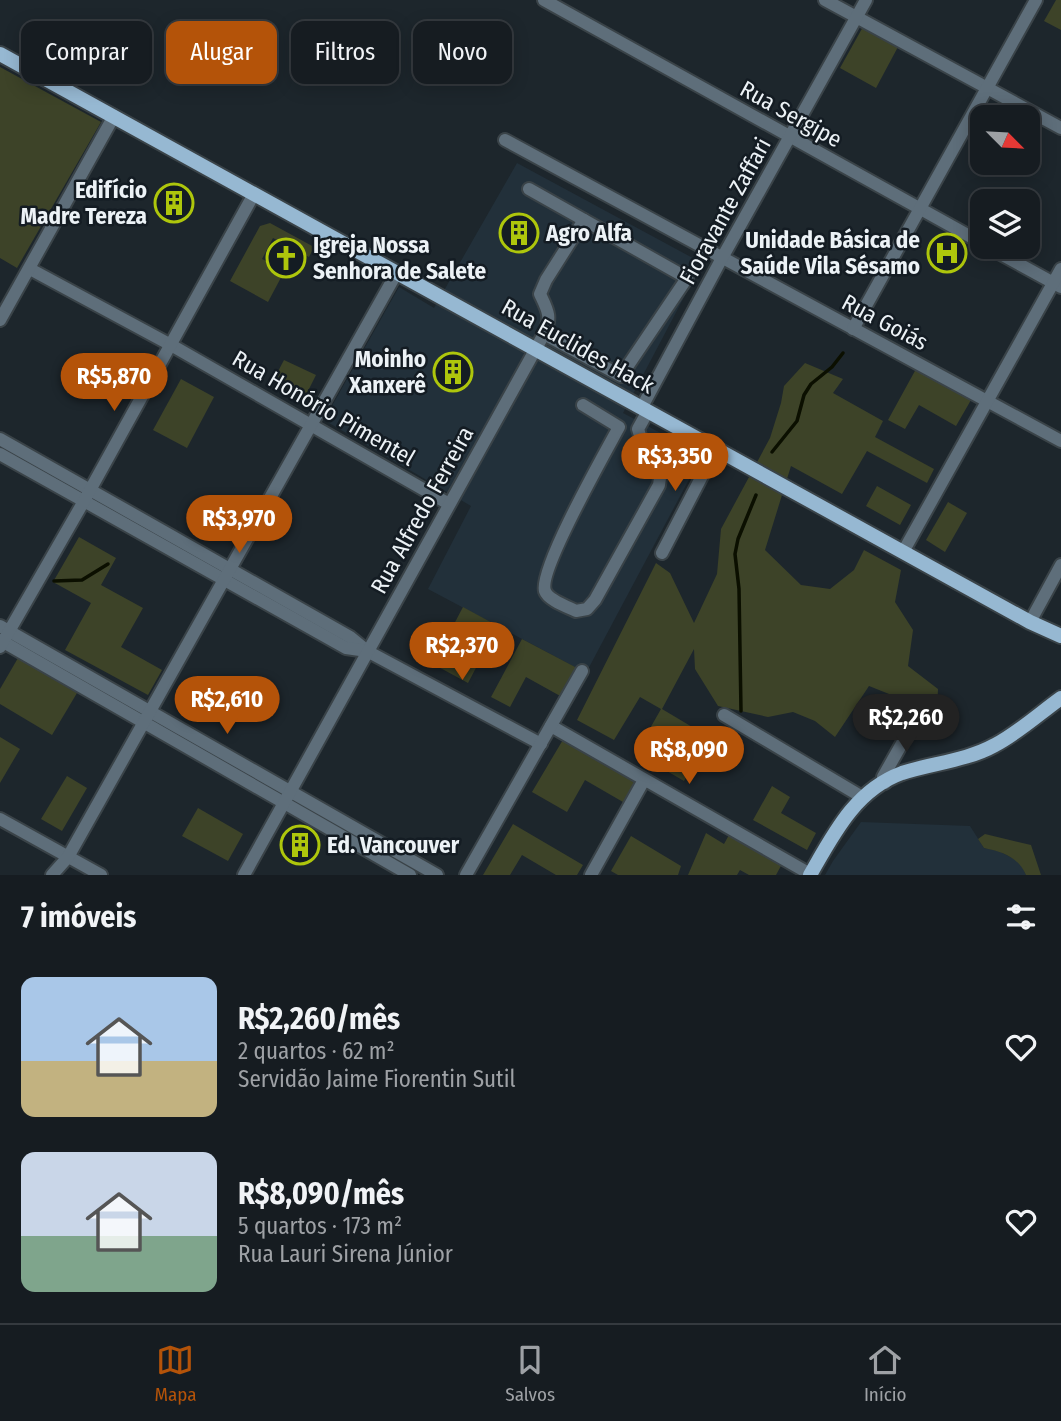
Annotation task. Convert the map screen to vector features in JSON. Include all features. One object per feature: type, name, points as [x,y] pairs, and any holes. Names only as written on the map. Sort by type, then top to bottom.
[{"type":"main road","name":"Rua Euclides Hack","points":[[0,54],[1030,622],[1061,636]]},
{"type":"main road","points":[[810,875],[850,809],[862,797],[900,774],[954,760],[995,745],[1061,698]]},
{"type":"street","name":"Rua Sergipe","points":[[544,0],[970,237]]},
{"type":"street","points":[[825,0],[1061,128]]},
{"type":"street","name":"Fioravante Zaffari","points":[[583,405],[619,427],[567,526],[545,577],[544,589],[547,594],[576,611],[587,609],[595,600],[659,485],[662,464],[657,455],[642,442],[638,429],[645,409],[722,258],[866,0]]},
{"type":"street","points":[[853,329],[1036,0]]},
{"type":"street","points":[[0,320],[114,116]]},
{"type":"street","name":"Rua Goiás","points":[[505,140],[1061,441]]},
{"type":"street","points":[[529,189],[687,278],[621,376],[544,334],[549,322],[548,311],[540,294],[584,220]]},
{"type":"street","points":[[254,194],[87,496],[2,637],[342,829],[386,853],[437,875]]},
{"type":"street","points":[[1010,259],[1057,285]]},
{"type":"street","name":"Rua Honório Pimentel","points":[[30,269],[171,345],[449,504]]},
{"type":"street","points":[[903,552],[987,400],[1057,285],[1061,269]]},
{"type":"street","points":[[52,875],[68,857],[396,274]]},
{"type":"street","name":"Rua Alfredo Ferreira","points":[[244,875],[544,334]]},
{"type":"street","points":[[1,441],[29,463],[172,544],[316,624],[350,636],[368,651],[541,744]]},
{"type":"street","points":[[662,553],[716,449]]},
{"type":"street","points":[[0,454],[29,463]]},
{"type":"street","points":[[1030,622],[1061,565]]},
{"type":"street","points":[[466,875],[582,671]]},
{"type":"street","points":[[724,715],[862,797]]},
{"type":"street","points":[[885,783],[883,777],[918,715]]},
{"type":"street","points":[[551,726],[810,875]]},
{"type":"street","points":[[591,875],[644,780]]},
{"type":"street","points":[[0,819],[101,875]]},
{"type":"street","points":[[386,853],[410,875]]},
{"type":"shaded area","points":[[517,163],[702,263],[623,413],[702,455],[586,673],[428,589],[471,506],[324,420],[399,287],[434,308]]},
{"type":"shaded area","points":[[861,822],[970,826],[984,848],[999,851],[1020,862],[1026,875],[825,875]]},
{"type":"green space","points":[[1056,0],[1061,0],[1061,30],[1044,21]]},
{"type":"green space","points":[[864,25],[899,45],[876,88],[840,68]]},
{"type":"green space","points":[[0,67],[21,78],[21,84],[31,84],[101,122],[17,268],[0,258]]},
{"type":"green space","points":[[270,223],[314,247],[309,257],[273,238],[262,259],[285,270],[268,302],[230,281],[260,226]]},
{"type":"green space","points":[[284,360],[316,375],[305,397],[273,381]]},
{"type":"green space","points":[[805,363],[843,379],[833,393],[883,421],[875,437],[934,469],[927,483],[867,451],[842,494],[791,466],[765,550],[801,585],[830,589],[854,570],[864,550],[901,570],[895,602],[913,630],[908,666],[938,689],[937,710],[925,716],[889,694],[869,686],[835,737],[815,721],[793,712],[768,717],[718,706],[695,669],[694,649],[662,709],[709,737],[684,781],[636,753],[661,709],[640,697],[614,740],[577,720],[656,563],[670,573],[694,623],[717,574],[721,529],[770,438],[784,386]]},
{"type":"green space","points":[[916,369],[971,400],[956,426],[919,405],[905,429],[888,420]]},
{"type":"green space","points":[[181,379],[214,397],[187,448],[153,430]]},
{"type":"green space","points":[[877,486],[911,505],[900,525],[866,506]]},
{"type":"green space","points":[[948,502],[967,513],[945,552],[926,540]]},
{"type":"green space","points":[[79,537],[116,558],[101,585],[143,608],[121,647],[162,670],[148,695],[65,650],[91,603],[53,582]]},
{"type":"green space","points":[[463,607],[498,626],[468,683],[433,664]]},
{"type":"green space","points":[[522,639],[577,668],[562,697],[526,677],[510,707],[491,697]]},
{"type":"green space","points":[[18,658],[77,693],[52,735],[0,704],[0,689]]},
{"type":"green space","points":[[0,737],[20,749],[0,783]]},
{"type":"green space","points":[[564,738],[636,780],[623,802],[585,780],[567,812],[532,792]]},
{"type":"green space","points":[[67,776],[87,788],[62,831],[41,819]]},
{"type":"green space","points":[[772,786],[790,797],[781,813],[816,833],[807,850],[753,820]]},
{"type":"green space","points":[[198,808],[243,834],[228,861],[182,836]]},
{"type":"green space","points":[[513,824],[583,865],[577,875],[556,875],[522,855],[510,875],[483,875]]},
{"type":"green space","points":[[706,833],[724,844],[730,833],[782,864],[776,875],[749,875],[740,870],[737,875],[688,875]]},
{"type":"green space","points":[[985,834],[1031,845],[1041,875],[1026,875],[1019,864],[1009,856],[984,848],[978,839]]},
{"type":"green space","points":[[631,836],[681,866],[678,875],[618,875],[611,871]]},
{"type":"waterway","points":[[772,452],[797,421],[804,395],[811,384],[832,367],[843,353]]},
{"type":"waterway","points":[[741,711],[739,589],[735,554],[738,539],[756,495]]},
{"type":"waterway","points":[[54,581],[82,580],[108,564]]},
{"type":"place","name":"Edifício Madre Tereza","points":[[174,203]]},
{"type":"place","name":"Agro Alfa","points":[[519,233]]},
{"type":"place","name":"Unidade Básica de Saúde Vila Sésamo","points":[[947,253]]},
{"type":"place","name":"Igreja Nossa Senhora de Salete","points":[[286,258]]},
{"type":"place","name":"Moinho Xanxerê","points":[[453,372]]},
{"type":"place","name":"Ed. Vancouver","points":[[300,845]]}]
